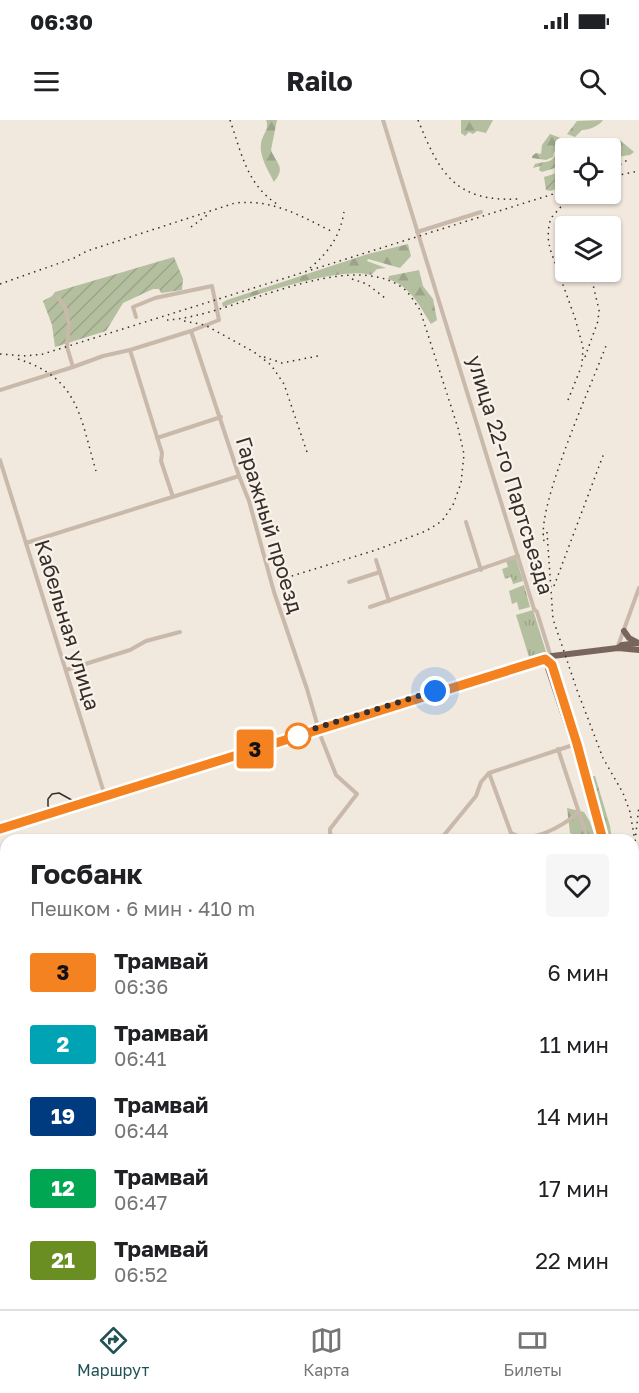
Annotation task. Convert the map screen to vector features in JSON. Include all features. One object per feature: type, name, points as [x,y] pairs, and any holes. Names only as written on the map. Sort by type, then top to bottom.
[{"type":"main road","points":[[624,631],[629,638],[639,643]]},
{"type":"main road","points":[[618,648],[622,645],[639,643]]},
{"type":"main road","points":[[0,827],[106,797],[544,657],[549,659],[579,651],[618,648],[639,650]]},
{"type":"main road","name":"улица 22-го Партсъезда","points":[[549,659],[576,744],[600,834]]},
{"type":"main road","points":[[0,832],[26,821]]},
{"type":"street","name":"улица 22-го Партсъезда","points":[[383,120],[549,659]]},
{"type":"street","points":[[417,232],[481,212]]},
{"type":"street","points":[[0,390],[73,368],[103,356],[191,331],[219,320],[212,285],[155,298],[132,307],[136,317]]},
{"type":"street","points":[[58,297],[65,307],[69,324],[67,347],[73,368]]},
{"type":"street","name":"Гаражный проезд","points":[[191,331],[249,501],[273,592],[307,689],[318,730],[336,775],[357,794],[330,829],[331,834]]},
{"type":"street","points":[[130,350],[173,497]]},
{"type":"street","points":[[157,438],[221,417]]},
{"type":"street","name":"Кабельная улица","points":[[0,460],[106,797]]},
{"type":"street","points":[[26,543],[239,476]]},
{"type":"street","points":[[466,522],[481,570]]},
{"type":"street","points":[[370,607],[518,556]]},
{"type":"street","points":[[376,560],[389,601]]},
{"type":"street","points":[[349,582],[380,572]]},
{"type":"street","points":[[618,648],[639,588]]},
{"type":"street","points":[[66,670],[129,650],[146,641],[180,632]]},
{"type":"street","points":[[445,834],[476,796],[481,782],[489,773],[576,744]]},
{"type":"street","points":[[558,749],[586,834]]},
{"type":"street","points":[[489,773],[513,834]]},
{"type":"street","points":[[539,834],[561,827],[579,812]]},
{"type":"green space","points":[[266,120],[277,120],[271,150],[280,169],[274,182],[261,154],[262,141],[267,127]]},
{"type":"green space","points":[[461,120],[493,120],[486,133],[469,132],[465,136],[461,133]]},
{"type":"green space","points":[[603,120],[594,127],[582,130],[575,137],[567,134],[577,121]]},
{"type":"green space","points":[[550,134],[561,138],[555,138],[553,157],[546,160],[532,158],[536,153],[541,154],[542,145]]},
{"type":"green space","points":[[621,141],[634,152],[621,156]]},
{"type":"green space","points":[[555,155],[555,168],[542,172],[539,170],[540,166],[533,168],[535,164],[552,159]]},
{"type":"green space","points":[[555,174],[555,189],[546,190],[544,177]]},
{"type":"green space","points":[[408,244],[411,256],[400,268],[368,259],[367,261],[386,268],[377,269],[371,275],[358,273],[297,283],[223,307],[222,303],[227,300],[368,254]]},
{"type":"green space","points":[[174,257],[183,279],[182,290],[161,293],[159,289],[153,289],[123,303],[106,331],[55,347],[52,325],[43,301],[55,292]]},
{"type":"green space","points":[[419,270],[423,286],[433,299],[437,320],[431,324],[408,291],[388,279],[389,276]]},
{"type":"green space","points":[[516,558],[523,581],[513,584],[511,577],[505,579],[502,569],[508,567],[506,561]]},
{"type":"green space","points":[[524,585],[530,607],[519,610],[517,602],[512,604],[509,591]]},
{"type":"green space","points":[[533,610],[546,652],[529,657],[516,615]]},
{"type":"green space","points":[[590,776],[595,776],[610,826],[611,834],[604,834]]},
{"type":"green space","points":[[567,808],[584,812],[594,834],[570,833]]},
{"type":"tram line","points":[[0,829],[545,659],[552,665],[577,744],[601,834]]},
{"type":"tram line","name":"3","points":[[0,829],[545,659],[552,665],[575,736],[601,834]]},
{"type":"tram line","points":[[57,813],[48,806],[48,799],[52,794],[59,793],[79,804]]},
{"type":"railway","points":[[230,120],[252,178],[277,204]]},
{"type":"railway","points":[[418,120],[443,170],[464,190],[479,196],[518,199]]},
{"type":"railway","points":[[621,164],[629,159]]},
{"type":"railway","points":[[621,175],[639,171]]},
{"type":"railway","points":[[0,354],[26,356],[43,354],[555,193]]},
{"type":"railway","points":[[0,284],[74,258],[87,251],[235,203],[261,203],[273,206],[331,231]]},
{"type":"railway","points":[[563,204],[552,217],[548,237],[583,347],[582,365],[568,400]]},
{"type":"railway","points":[[310,268],[333,243],[340,229],[344,212]]},
{"type":"railway","points":[[191,227],[210,213]]},
{"type":"railway","points":[[167,320],[193,316],[286,288],[348,275],[376,277],[400,286],[420,310],[458,428],[464,454],[461,483],[453,505],[442,521],[426,531],[376,550],[279,580]]},
{"type":"railway","points":[[352,279],[367,284],[385,298]]},
{"type":"railway","points":[[585,357],[598,321],[599,310],[592,282]]},
{"type":"railway","points":[[184,321],[205,325],[254,352],[271,365],[284,384],[308,455]]},
{"type":"railway","points":[[544,541],[548,501],[567,444],[607,343]]},
{"type":"railway","points":[[264,357],[282,363],[318,356]]},
{"type":"railway","points":[[18,359],[54,377],[65,389],[80,417],[96,471]]},
{"type":"railway","points":[[554,586],[604,453]]},
{"type":"railway","points":[[547,532],[553,619],[603,758],[623,793],[630,812],[634,834]]},
{"type":"railway","points":[[636,834],[639,806]]},
{"type":"route","points":[[298,736],[297,734],[435,691]]}]
